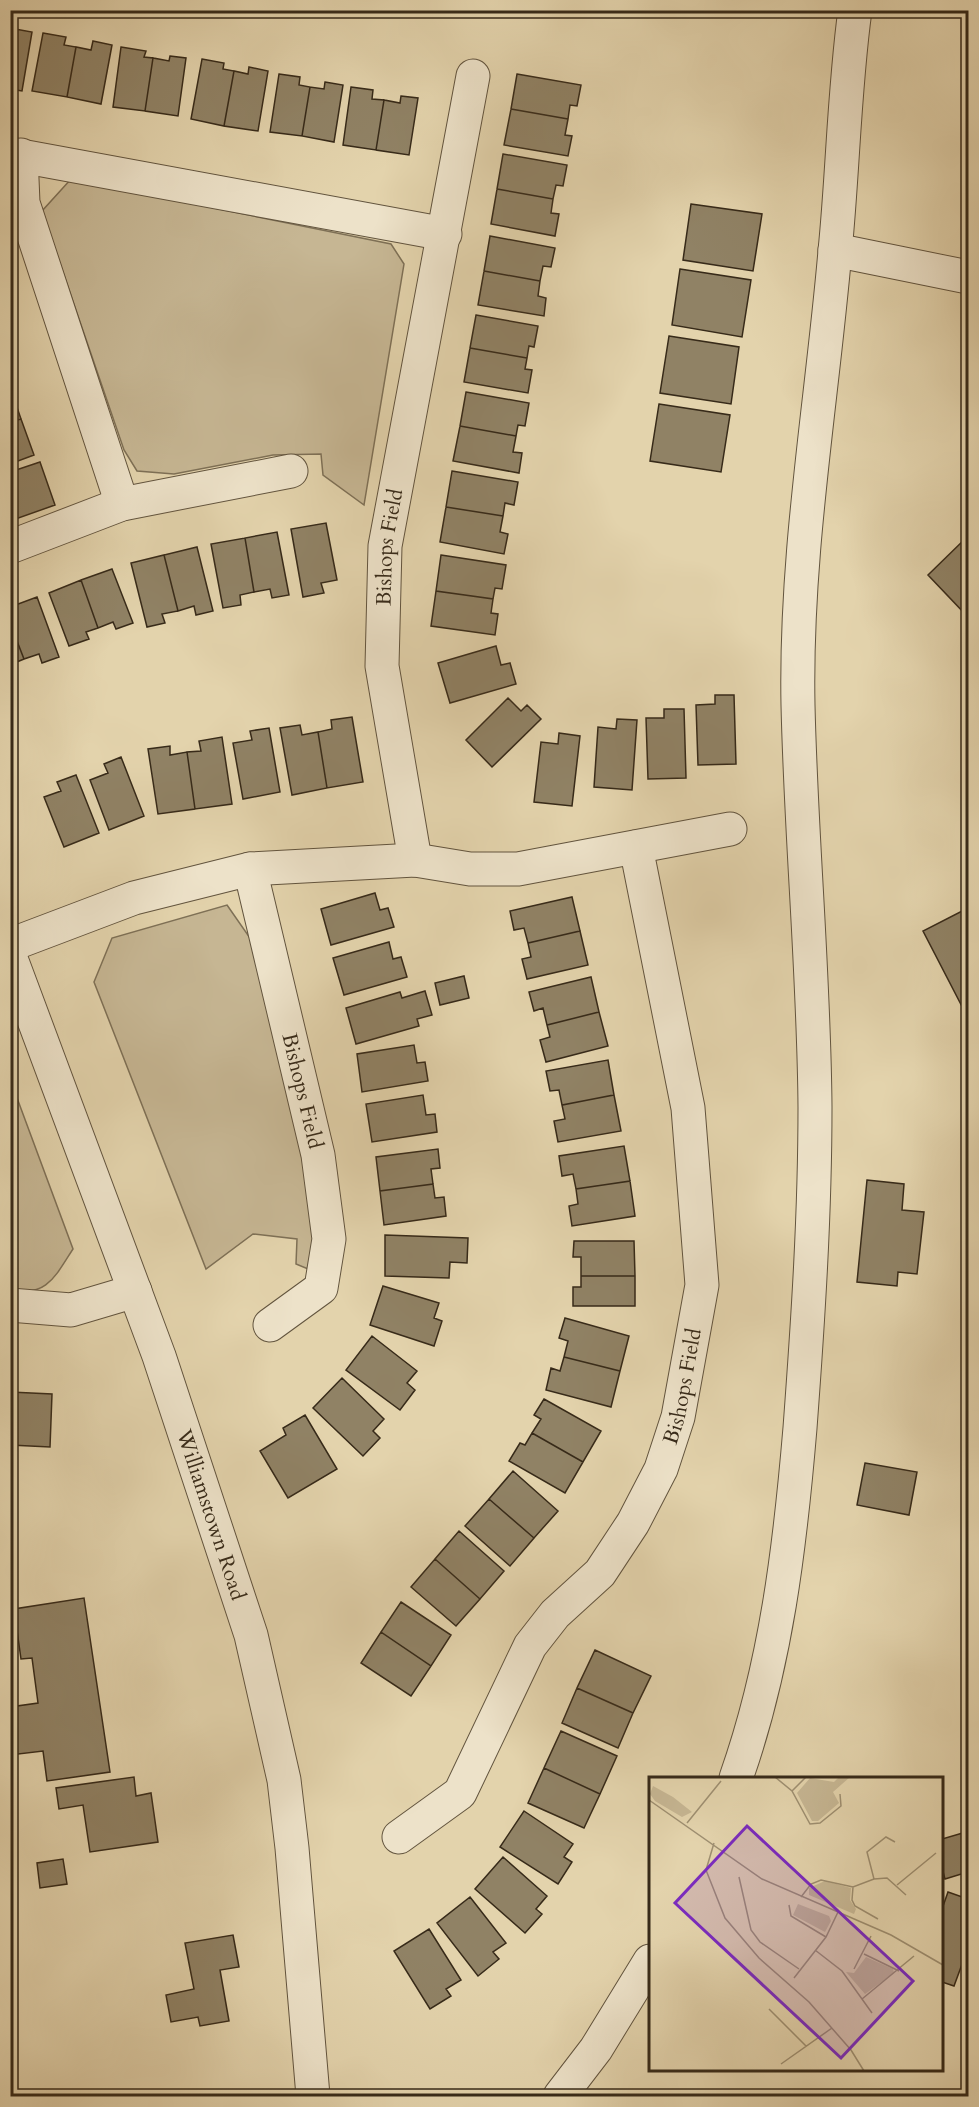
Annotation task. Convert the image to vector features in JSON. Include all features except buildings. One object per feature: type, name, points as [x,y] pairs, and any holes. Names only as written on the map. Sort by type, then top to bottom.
[{"type":"street","points":[[737,1777],[764,1684],[784,1579],[808,1330],[814,1190],[814,1095],[798,639],[807,506],[836,250],[846,85],[855,10]]},
{"type":"street","name":"Bishops Field","points":[[415,860],[382,666],[385,546],[473,76]]},
{"type":"street","points":[[122,504],[23,203],[16,154],[445,234]]},
{"type":"street","points":[[836,250],[969,277]]},
{"type":"street","points":[[10,547],[122,504],[291,471]]},
{"type":"street","points":[[10,945],[134,898],[250,869],[415,860],[470,869],[518,869],[730,829]]},
{"type":"street","name":"Bishops Field","points":[[399,1837],[460,1793],[530,1646],[555,1614],[600,1573],[633,1523],[661,1470],[678,1417],[702,1285],[688,1108],[636,848]]},
{"type":"street","name":"Bishops Field","points":[[250,869],[318,1155],[329,1239],[321,1288],[270,1325]]},
{"type":"street","name":"Williamstown Road","points":[[10,956],[135,1291],[224,1547],[251,1635],[276,1738],[292,1848],[314,2097]]},
{"type":"street","points":[[10,1305],[71,1310],[135,1291]]},
{"type":"street","points":[[560,2097],[596,2049],[649,1964]]},
{"type":"shaded area","points":[[71,179],[391,244],[404,264],[364,505],[323,475],[321,454],[273,455],[174,474],[137,471],[124,450],[42,211]]},
{"type":"shaded area","points":[[227,905],[250,938],[287,1081],[316,1230],[313,1271],[296,1264],[297,1239],[253,1234],[206,1269],[94,982],[112,938]]},
{"type":"shaded area","points":[[10,1079],[73,1249],[55,1276],[42,1288],[33,1291],[11,1289]]}]
